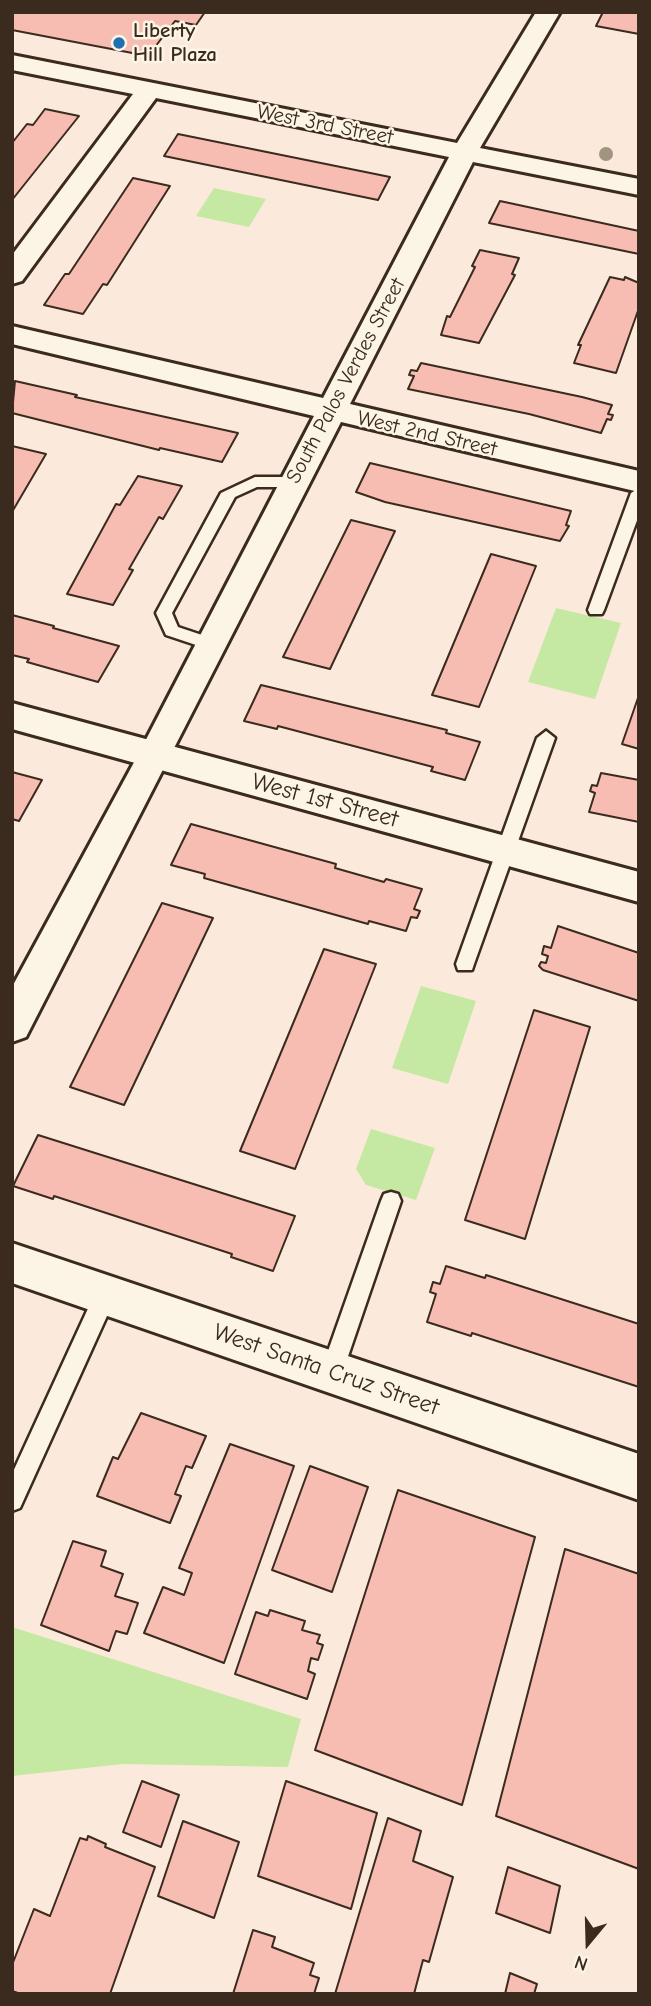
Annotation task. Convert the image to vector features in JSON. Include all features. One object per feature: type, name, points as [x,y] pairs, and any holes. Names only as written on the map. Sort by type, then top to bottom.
[{"type":"street","name":"South Palos Verdes Street","points":[[12,1025],[155,755],[464,153],[548,12]]},
{"type":"street","name":"West 3rd Street","points":[[12,62],[639,187]]},
{"type":"street","points":[[12,275],[148,91]]},
{"type":"street","name":"West 2nd Street","points":[[12,335],[639,482]]},
{"type":"street","name":"West 1st Street","points":[[12,716],[639,887]]},
{"type":"street","name":"West Santa Cruz Street","points":[[12,1263],[639,1477]]},
{"type":"lane","points":[[211,644],[172,631],[164,613],[229,493],[255,482],[294,482]]},
{"type":"lane","points":[[596,610],[639,493]]},
{"type":"lane","points":[[465,964],[546,738]]},
{"type":"lane","points":[[332,1371],[391,1201]]},
{"type":"lane","points":[[12,1500],[105,1296]]},
{"type":"green space","points":[[214,188],[266,199],[249,227],[196,216]]},
{"type":"green space","points":[[556,608],[621,623],[595,699],[528,682]]},
{"type":"green space","points":[[421,986],[476,1001],[448,1084],[392,1068]]},
{"type":"green space","points":[[371,1129],[435,1148],[416,1200],[366,1185],[356,1169]]},
{"type":"green space","points":[[12,1627],[301,1719],[288,1767],[123,1764],[12,1776]]},
{"type":"building","name":"Liberty Hill Plaza","points":[[12,12],[205,12],[196,25],[175,21],[148,56],[12,30]]},
{"type":"building","points":[[603,12],[639,12],[639,34],[596,26]]},
{"type":"building","points":[[45,109],[79,116],[12,200],[12,143],[27,124],[33,125]]},
{"type":"building","points":[[178,134],[390,177],[378,200],[164,156]]},
{"type":"building","points":[[133,178],[170,186],[107,285],[103,284],[83,314],[44,305],[65,274],[69,274]]},
{"type":"building","points":[[500,201],[639,231],[639,254],[489,223]]},
{"type":"building","points":[[480,250],[519,258],[512,274],[515,275],[479,343],[441,335],[447,316],[450,317],[475,267],[472,266]]},
{"type":"building","points":[[610,277],[624,280],[625,277],[639,283],[639,308],[616,373],[574,363],[581,345],[578,345]]},
{"type":"building","points":[[421,363],[612,405],[608,414],[613,415],[611,420],[607,419],[601,433],[529,414],[408,389],[414,376],[409,375],[411,370],[417,371]]},
{"type":"building","points":[[15,381],[238,433],[222,462],[160,448],[159,450],[12,413]]},
{"type":"building","points":[[12,446],[46,454],[12,512]]},
{"type":"building","points":[[370,463],[571,511],[566,525],[569,526],[560,541],[385,502],[356,492]]},
{"type":"building","points":[[138,476],[182,486],[163,519],[159,517],[129,569],[133,570],[113,605],[67,594],[116,504],[120,505]]},
{"type":"building","points":[[351,520],[395,531],[330,669],[283,657]]},
{"type":"building","points":[[491,554],[536,566],[479,707],[432,695]]},
{"type":"building","points":[[12,615],[119,646],[98,682],[27,662],[29,659],[12,655]]},
{"type":"building","points":[[261,685],[447,730],[446,733],[480,742],[465,780],[431,771],[433,767],[278,726],[277,729],[244,721]]},
{"type":"building","points":[[639,695],[639,749],[622,744]]},
{"type":"building","points":[[12,772],[42,780],[19,821],[12,819]]},
{"type":"building","points":[[601,773],[639,780],[639,822],[589,812],[595,793],[590,791],[592,785],[597,786]]},
{"type":"building","points":[[191,824],[336,864],[335,868],[384,882],[386,879],[422,889],[414,909],[420,911],[417,918],[411,917],[406,931],[369,921],[368,924],[204,878],[205,874],[171,865]]},
{"type":"building","points":[[162,903],[213,918],[124,1105],[70,1087]]},
{"type":"building","points":[[558,926],[639,953],[639,1001],[543,970],[539,966],[541,962],[546,963],[548,956],[542,954],[544,946],[551,948]]},
{"type":"building","points":[[324,949],[376,964],[295,1169],[240,1151]]},
{"type":"building","points":[[534,1010],[590,1027],[525,1239],[465,1220]]},
{"type":"building","points":[[38,1135],[295,1216],[273,1271],[231,1257],[232,1254],[54,1196],[53,1199],[13,1186]]},
{"type":"building","points":[[446,1266],[485,1278],[486,1275],[639,1324],[639,1387],[472,1333],[471,1336],[427,1322],[436,1294],[430,1292],[433,1282],[440,1284]]},
{"type":"building","points":[[141,1413],[206,1436],[192,1468],[186,1466],[175,1494],[181,1496],[170,1523],[97,1496],[113,1457],[118,1459]]},
{"type":"building","points":[[230,1444],[294,1466],[224,1663],[144,1633],[163,1587],[184,1595],[192,1573],[179,1568]]},
{"type":"building","points":[[310,1466],[368,1487],[332,1592],[272,1570]]},
{"type":"building","points":[[398,1490],[535,1537],[462,1805],[315,1750]]},
{"type":"building","points":[[73,1541],[106,1551],[101,1566],[123,1574],[115,1596],[138,1603],[127,1634],[116,1631],[109,1651],[41,1625]]},
{"type":"building","points":[[565,1549],[639,1574],[639,1869],[496,1816]]},
{"type":"building","points":[[270,1610],[305,1621],[302,1630],[320,1635],[317,1643],[323,1645],[318,1660],[311,1658],[308,1671],[315,1674],[307,1699],[235,1674],[256,1612],[268,1616]]},
{"type":"building","points":[[142,1781],[179,1795],[161,1847],[123,1832]]},
{"type":"building","points":[[286,1781],[377,1813],[351,1909],[258,1876]]},
{"type":"building","points":[[388,1818],[421,1831],[413,1861],[453,1877],[429,1962],[423,1960],[414,1994],[335,1994]]},
{"type":"building","points":[[183,1821],[239,1842],[214,1918],[158,1896]]},
{"type":"building","points":[[88,1836],[106,1844],[105,1847],[155,1867],[110,1994],[21,1994],[12,1991],[12,1965],[34,1909],[50,1916],[80,1838],[87,1840]]},
{"type":"building","points":[[508,1867],[560,1886],[550,1933],[496,1913]]},
{"type":"building","points":[[253,1930],[275,1937],[272,1947],[314,1963],[310,1975],[319,1978],[314,1994],[233,1994]]},
{"type":"building","points":[[510,1973],[537,1984],[534,1994],[505,1994]]},
{"type":"place","name":"Liberty Hill Plaza","points":[[119,43]]}]
